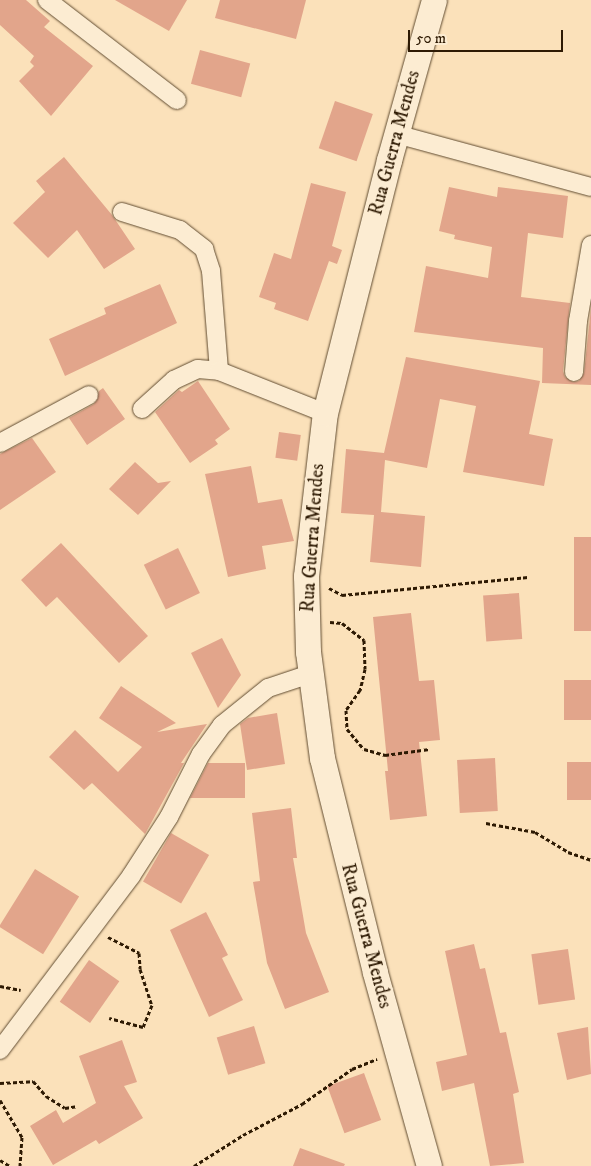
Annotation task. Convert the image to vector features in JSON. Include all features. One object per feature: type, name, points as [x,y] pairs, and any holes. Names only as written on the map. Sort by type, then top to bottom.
[{"type":"street","points":[[47,0],[177,100]]},
{"type":"street","name":"Rua Guerra Mendes","points":[[429,1166],[343,848],[322,758],[310,674],[306,576],[325,413],[396,134],[434,0]]},
{"type":"street","points":[[396,134],[591,187]]},
{"type":"street","points":[[122,212],[180,230],[204,249],[211,271],[219,370]]},
{"type":"street","points":[[574,372],[578,321],[591,245]]},
{"type":"street","points":[[142,409],[174,380],[198,369],[219,370],[325,413]]},
{"type":"street","points":[[0,443],[89,396]]},
{"type":"street","points":[[0,1050],[91,930],[146,853],[169,817],[201,754],[222,725],[268,688],[310,674]]},
{"type":"path","points":[[306,576],[342,595],[528,577]]},
{"type":"path","points":[[307,619],[342,623],[364,640],[365,669],[360,690],[346,710],[347,729],[364,749],[385,755],[430,749]]},
{"type":"path","points":[[486,823],[534,832],[568,852],[591,860]]},
{"type":"path","points":[[91,930],[139,953],[140,968],[152,1005],[143,1027],[109,1018]]},
{"type":"path","points":[[194,1166],[302,1104],[352,1069],[398,1051]]},
{"type":"path","points":[[0,1083],[33,1081],[46,1096],[65,1108],[78,1106]]},
{"type":"path","points":[[0,1100],[22,1137],[20,1166]]},
{"type":"path","points":[[0,1160],[10,1166]]},
{"type":"building","points":[[0,0],[26,0],[50,21],[44,27],[93,66],[51,116],[19,81],[34,66],[30,62],[34,56],[0,25]]},
{"type":"building","points":[[115,0],[187,0],[169,31]]},
{"type":"building","points":[[220,0],[306,0],[296,39],[215,18]]},
{"type":"building","points":[[200,50],[250,63],[241,97],[191,84]]},
{"type":"building","points":[[335,101],[373,114],[357,161],[319,148]]},
{"type":"building","points":[[64,157],[112,215],[135,249],[104,269],[77,230],[48,258],[13,223],[45,192],[36,181]]},
{"type":"building","points":[[311,183],[346,192],[332,246],[342,250],[337,264],[329,261],[308,321],[274,309],[276,303],[259,297],[274,253],[291,259]]},
{"type":"building","points":[[449,187],[497,197],[498,187],[568,196],[563,238],[528,233],[521,297],[570,303],[563,371],[565,377],[573,382],[579,381],[584,373],[591,308],[591,385],[542,383],[543,348],[414,332],[426,266],[488,278],[492,247],[454,239],[455,235],[439,231]]},
{"type":"building","points":[[160,284],[177,323],[65,376],[49,339],[106,314],[104,308]]},
{"type":"building","points":[[406,357],[540,381],[529,434],[553,439],[544,486],[463,472],[476,406],[440,399],[427,468],[385,460],[381,512],[425,516],[421,567],[370,562],[374,515],[341,513],[346,449],[384,453]]},
{"type":"building","points":[[198,381],[230,429],[215,440],[218,444],[190,463],[155,412],[179,390],[182,392]]},
{"type":"building","points":[[103,388],[125,419],[87,445],[69,418],[94,404],[99,391]]},
{"type":"building","points":[[279,432],[301,435],[297,461],[275,458]]},
{"type":"building","points":[[32,438],[56,472],[0,510],[0,454]]},
{"type":"building","points":[[135,462],[158,483],[171,481],[138,515],[109,489]]},
{"type":"building","points":[[251,466],[258,503],[282,499],[294,541],[262,546],[266,569],[228,577],[205,474]]},
{"type":"building","points":[[574,537],[591,537],[591,631],[574,631]]},
{"type":"building","points":[[61,543],[148,636],[119,663],[57,597],[46,607],[21,580]]},
{"type":"building","points":[[178,548],[200,593],[166,610],[144,565]]},
{"type":"building","points":[[519,593],[522,639],[486,641],[483,596]]},
{"type":"building","points":[[411,613],[419,681],[434,680],[440,740],[419,742],[427,816],[390,820],[385,771],[388,771],[373,617]]},
{"type":"building","points":[[222,638],[241,675],[218,708],[191,653]]},
{"type":"building","points":[[564,680],[591,680],[591,720],[564,720]]},
{"type":"building","points":[[121,686],[176,723],[157,732],[207,724],[181,763],[184,763],[145,834],[92,783],[84,790],[49,757],[75,730],[118,772],[142,747],[99,718]]},
{"type":"building","points":[[277,713],[285,764],[247,770],[240,724],[248,718]]},
{"type":"building","points":[[495,758],[498,811],[460,813],[457,760]]},
{"type":"building","points":[[567,762],[591,762],[591,800],[567,800]]},
{"type":"building","points":[[208,763],[245,763],[245,798],[190,798]]},
{"type":"building","points":[[291,808],[297,858],[293,858],[306,933],[329,992],[285,1009],[267,963],[253,882],[260,881],[252,813]]},
{"type":"building","points":[[171,833],[209,855],[181,903],[143,881]]},
{"type":"building","points":[[35,869],[79,897],[43,954],[0,927]]},
{"type":"building","points":[[206,912],[228,955],[222,958],[243,1000],[209,1017],[170,930]]},
{"type":"building","points":[[474,944],[480,969],[485,968],[500,1033],[506,1032],[519,1092],[513,1094],[524,1163],[490,1166],[474,1083],[442,1091],[436,1062],[467,1055],[445,951]]},
{"type":"building","points":[[568,949],[575,1000],[538,1005],[531,954]]},
{"type":"building","points":[[89,960],[119,981],[90,1023],[60,1002]]},
{"type":"building","points":[[254,1026],[265,1063],[228,1075],[217,1037]]},
{"type":"building","points":[[588,1027],[591,1074],[567,1080],[557,1033]]},
{"type":"building","points":[[122,1040],[137,1082],[124,1086],[143,1118],[99,1144],[96,1140],[53,1165],[30,1126],[56,1110],[63,1123],[96,1103],[79,1056]]},
{"type":"building","points":[[364,1073],[381,1120],[344,1133],[327,1086]]},
{"type":"building","points":[[300,1148],[345,1164],[344,1166],[293,1166]]}]
